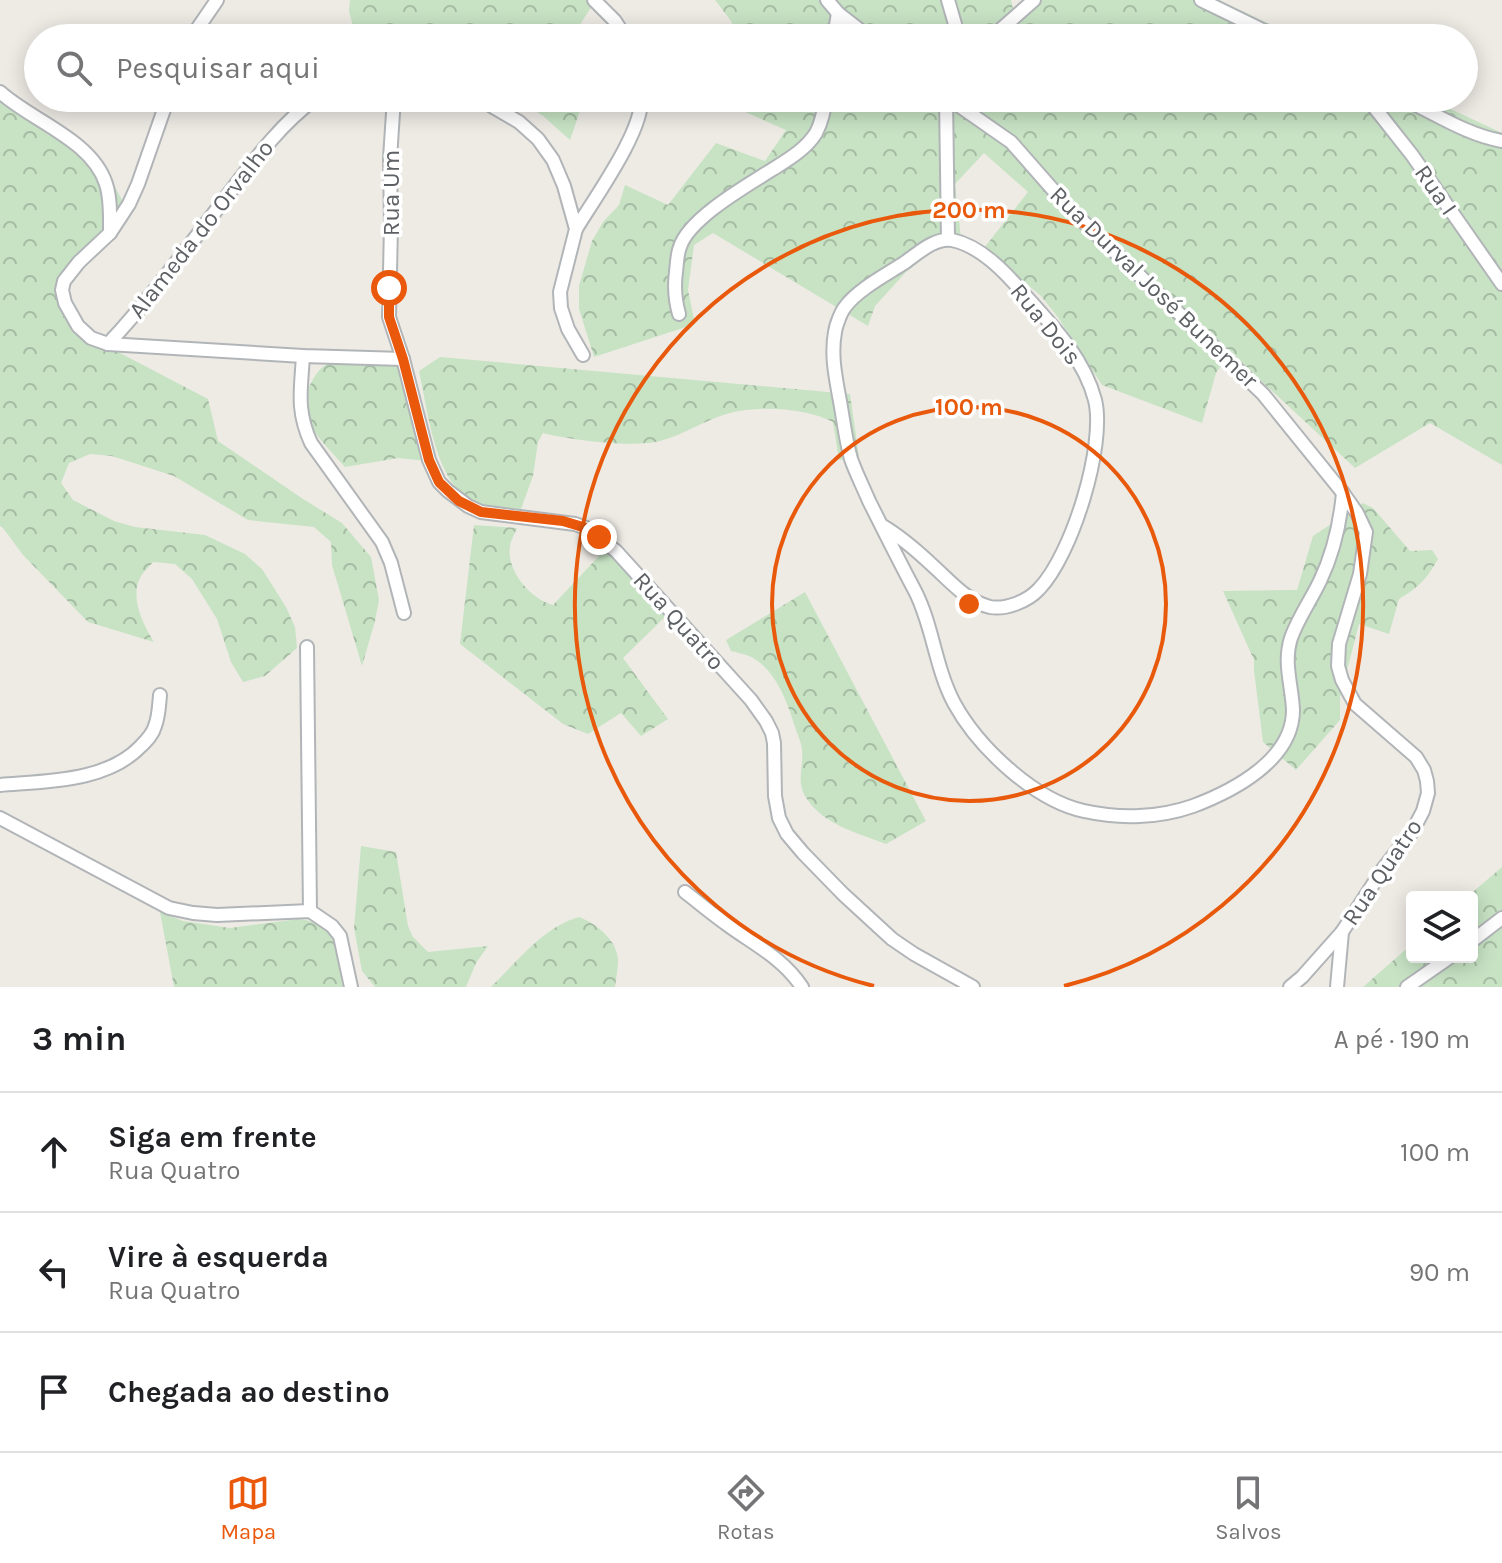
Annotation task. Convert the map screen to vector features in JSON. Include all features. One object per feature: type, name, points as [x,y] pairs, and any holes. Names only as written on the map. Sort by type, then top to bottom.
[{"type":"street","points":[[201,24],[217,0]]},
{"type":"street","points":[[594,0],[617,24]]},
{"type":"street","points":[[827,0],[852,24]]},
{"type":"street","points":[[948,0],[955,24]]},
{"type":"street","points":[[1007,24],[1034,0]]},
{"type":"street","points":[[1201,0],[1250,24]]},
{"type":"street","points":[[836,24],[838,13]]},
{"type":"street","points":[[0,92],[24,108]]},
{"type":"street","points":[[30,112],[95,162],[107,187],[110,233]]},
{"type":"street","points":[[163,112],[134,196],[110,233],[64,281],[62,290],[65,303],[84,332],[108,344],[403,359]]},
{"type":"street","name":"Alameda do Orvalho","points":[[108,344],[141,308],[250,165],[280,129],[300,112]]},
{"type":"street","name":"Rua Um","points":[[389,288],[393,112]]},
{"type":"street","points":[[502,112],[538,139],[553,160],[576,229]]},
{"type":"street","points":[[583,355],[568,329],[561,308],[560,292],[576,229],[634,133],[640,112]]},
{"type":"street","points":[[679,314],[675,282],[680,247],[686,234],[731,195],[808,144],[816,134],[823,112]]},
{"type":"street","points":[[947,112],[948,239]]},
{"type":"street","name":"Rua Durval José Bunemer","points":[[967,112],[1011,142],[1069,208],[1263,394],[1343,493]]},
{"type":"street","name":"Rua I","points":[[1378,112],[1412,155],[1502,284]]},
{"type":"street","points":[[1431,112],[1502,141]]},
{"type":"street","name":"Rua Dois","points":[[881,525],[900,536],[970,599],[993,608],[1011,605],[1027,599],[1040,588],[1057,565],[1075,524],[1091,470],[1096,445],[1097,405],[1082,367],[1058,333],[1009,277],[980,253],[948,239],[936,242],[863,290],[845,307],[835,330],[833,359],[851,459],[881,525],[924,609],[942,676],[953,701],[983,745],[1000,762],[1057,801],[1082,811],[1141,817],[1177,811],[1245,781],[1273,759],[1284,742],[1293,713],[1287,672],[1288,651],[1292,635],[1333,553],[1340,526],[1343,493]]},
{"type":"street","name":"Rua Quatro","points":[[389,288],[389,317],[429,460],[439,482],[459,501],[481,512],[575,524],[616,551],[766,721],[774,743],[775,796],[779,818],[795,844],[892,939],[973,987]]},
{"type":"street","points":[[303,356],[301,415],[306,432],[382,542],[404,613]]},
{"type":"street","name":"Rua Quatro","points":[[1290,987],[1342,932],[1383,869],[1412,832],[1428,793],[1424,770],[1416,757],[1355,704],[1338,666],[1339,644],[1360,574],[1366,532],[1343,493]]},
{"type":"street","points":[[307,647],[310,911]]},
{"type":"street","points":[[0,785],[72,777],[115,767],[149,739],[155,726],[160,695]]},
{"type":"street","points":[[0,818],[169,908],[217,915],[310,911],[332,926],[340,936],[351,987]]},
{"type":"street","points":[[685,892],[779,959],[802,987]]},
{"type":"street","points":[[1478,936],[1502,918]]},
{"type":"street","points":[[1337,987],[1342,932]]},
{"type":"street","points":[[1407,987],[1441,963]]},
{"type":"green space","points":[[350,0],[596,0],[580,24],[352,24]]},
{"type":"green space","points":[[715,0],[1011,0],[1014,13],[1043,0],[1219,0],[1270,24],[732,24]]},
{"type":"green space","points":[[0,91],[24,107],[24,112],[31,112],[99,159],[129,212],[66,285],[73,307],[85,326],[99,342],[208,399],[218,441],[342,523],[371,557],[379,600],[362,666],[332,565],[331,542],[314,527],[248,520],[174,476],[112,456],[90,454],[69,463],[61,483],[73,500],[114,521],[135,527],[205,535],[245,554],[262,569],[295,627],[297,648],[265,676],[243,682],[231,662],[217,619],[192,579],[175,564],[153,562],[137,586],[139,611],[154,642],[88,622],[23,555],[0,526]]},
{"type":"green space","points":[[537,112],[580,112],[570,140]]},
{"type":"green space","points":[[745,112],[1457,112],[1502,133],[1502,465],[1430,423],[1355,468],[1230,352],[1216,373],[1202,423],[1102,385],[1041,296],[984,248],[1028,192],[984,153],[955,184],[961,238],[941,245],[906,272],[875,306],[868,326],[713,233],[694,245],[688,290],[695,324],[594,357],[579,309],[579,286],[592,241],[603,222],[619,205],[625,185],[668,205],[716,143],[765,161],[786,130]]},
{"type":"green space","points":[[440,357],[850,394],[859,457],[839,460],[833,422],[783,409],[730,413],[669,438],[648,443],[602,442],[543,433],[521,509],[486,505],[473,501],[456,487],[439,457],[419,371]]},
{"type":"green space","points":[[383,361],[404,368],[427,461],[398,458],[345,467],[313,429],[305,407],[306,396],[316,375],[327,364]]},
{"type":"green space","points":[[1363,503],[1373,508],[1410,551],[1432,550],[1438,559],[1422,582],[1399,599],[1389,634],[1359,624],[1340,697],[1340,720],[1296,770],[1263,742],[1254,660],[1223,591],[1297,590],[1313,536]]},
{"type":"green space","points":[[474,525],[517,528],[510,546],[516,574],[536,597],[553,605],[605,546],[669,613],[623,658],[668,719],[641,736],[621,713],[588,734],[563,724],[460,644]]},
{"type":"green space","points":[[805,592],[926,821],[886,844],[832,822],[814,808],[803,793],[801,745],[779,686],[758,661],[731,651],[726,640]]},
{"type":"green space","points":[[361,846],[396,852],[408,926],[413,937],[428,952],[488,946],[476,963],[466,987],[375,987],[362,971],[354,928]]},
{"type":"green space","points":[[1502,867],[1502,987],[1363,987],[1406,949],[1406,963],[1478,963],[1478,891],[1474,891]]},
{"type":"green space","points":[[160,912],[183,921],[230,928],[299,919],[313,923],[326,930],[336,941],[346,987],[174,987]]},
{"type":"green space","points":[[579,917],[599,928],[614,946],[618,960],[615,987],[491,987],[542,937]]},
{"type":"route","points":[[389,288],[389,317],[429,460],[439,482],[459,501],[481,512],[563,521],[586,528],[599,537]]}]
